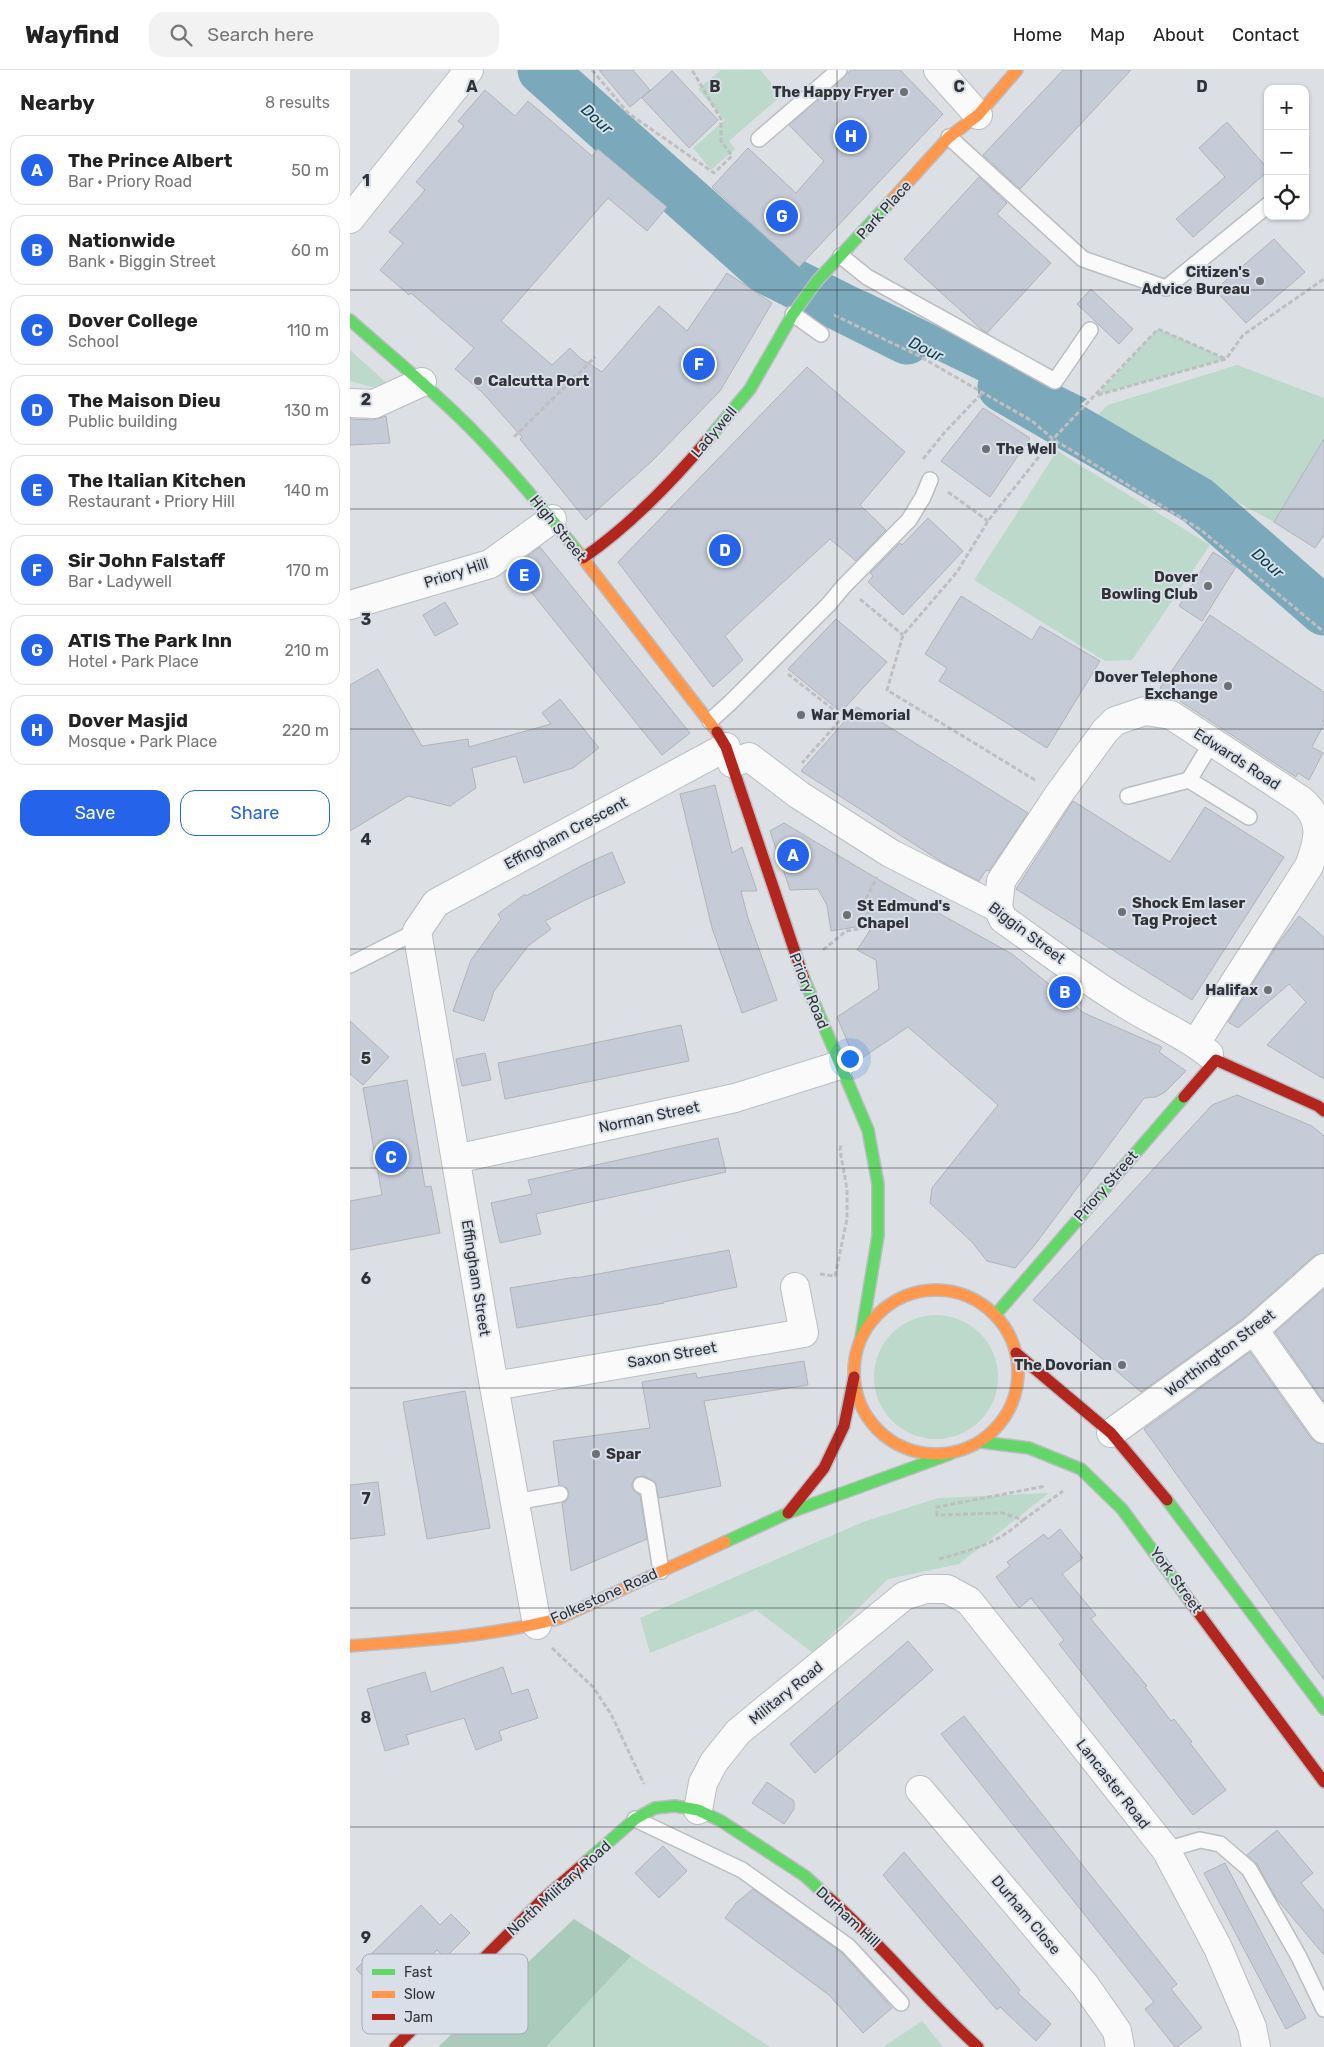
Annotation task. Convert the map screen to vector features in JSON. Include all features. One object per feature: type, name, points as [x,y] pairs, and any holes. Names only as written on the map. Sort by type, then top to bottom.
[{"type":"main road","name":"Park Place","points":[[817,280],[950,138],[978,115],[1018,70]]},
{"type":"main road","name":"Ladywell","points":[[582,558],[608,541],[678,475],[750,389],[798,306],[817,280]]},
{"type":"main road","name":"High Street","points":[[350,320],[422,382],[496,455],[552,519],[710,720],[729,755]]},
{"type":"main road","name":"Priory Road","points":[[729,755],[799,968],[868,1130],[878,1184],[878,1236],[861,1338]]},
{"type":"main road","name":"Biggin Street","points":[[1206,1051],[1324,1110]]},
{"type":"main road","name":"Priory Street","points":[[997,1313],[1206,1051]]},
{"type":"main road","points":[[931,1290],[953,1292],[974,1299],[997,1313],[1011,1338],[1016,1352],[1017,1390],[1010,1410],[998,1428],[981,1442],[966,1449],[950,1454],[927,1454],[905,1449],[884,1437],[869,1420],[858,1400],[854,1377],[855,1357],[861,1338],[873,1319],[889,1304],[909,1294],[931,1290]]},
{"type":"main road","points":[[1016,1352],[1111,1433],[1176,1511],[1324,1709]]},
{"type":"main road","name":"Folkestone Road","points":[[788,1513],[824,1468],[844,1426],[854,1377]]},
{"type":"main road","name":"York Street","points":[[981,1442],[1029,1448],[1081,1469],[1088,1475],[1122,1509],[1320,1770]]},
{"type":"main road","name":"Folkestone Road","points":[[350,1646],[445,1638],[537,1625],[560,1618],[788,1513],[950,1454]]},
{"type":"main road","name":"North Military Road","points":[[488,1954],[543,1899],[635,1819],[655,1808],[675,1806],[698,1810]]},
{"type":"main road","name":"Durham Hill","points":[[698,1810],[742,1834],[805,1876],[857,1922],[945,2016],[978,2047]]},
{"type":"main road","name":"North Military Road","points":[[395,2047],[408,2034]]},
{"type":"street","points":[[350,219],[469,70]]},
{"type":"street","points":[[938,70],[978,115]]},
{"type":"street","points":[[350,403],[374,404],[422,382]]},
{"type":"street","name":"Priory Hill","points":[[350,605],[490,564],[552,519]]},
{"type":"street","name":"Edwards Road","points":[[998,908],[1002,881],[1059,794],[1115,720],[1145,711],[1171,715],[1301,800],[1320,817],[1317,846],[1309,866],[1206,1051]]},
{"type":"street","name":"Biggin Street","points":[[729,755],[749,757],[799,795],[890,853],[998,908],[1004,919],[1119,1000],[1206,1051]]},
{"type":"street","name":"Effingham Crescent","points":[[418,931],[436,903],[729,755]]},
{"type":"street","name":"Effingham Street","points":[[418,931],[494,1386],[537,1625]]},
{"type":"street","name":"Norman Street","points":[[456,1159],[736,1106],[840,1065]]},
{"type":"street","name":"Worthington Street","points":[[1111,1433],[1254,1330],[1324,1268]]},
{"type":"street","name":"Saxon Street","points":[[494,1386],[804,1333],[795,1287]]},
{"type":"street","points":[[1254,1330],[1324,1429]]},
{"type":"street","name":"Lancaster Road","points":[[904,1596],[926,1589],[947,1589],[969,1601],[1166,1850],[1218,1948],[1252,2026],[1256,2047]]},
{"type":"street","name":"Military Road","points":[[698,1810],[703,1784],[714,1762],[738,1732],[904,1596]]},
{"type":"street","name":"Durham Close","points":[[920,1790],[1085,1984],[1117,2031],[1120,2047]]},
{"type":"lane","points":[[758,139],[839,70]]},
{"type":"lane","points":[[950,138],[1083,260],[1166,288],[1264,208]]},
{"type":"lane","points":[[841,256],[868,277],[1055,381],[1090,330]]},
{"type":"lane","points":[[798,306],[822,334]]},
{"type":"lane","points":[[710,720],[829,604],[844,586],[909,520],[923,497],[930,480]]},
{"type":"lane","points":[[1128,796],[1189,780],[1212,742]]},
{"type":"lane","points":[[1189,780],[1249,817]]},
{"type":"lane","points":[[350,965],[418,931]]},
{"type":"lane","points":[[641,1485],[648,1488],[661,1570]]},
{"type":"lane","points":[[515,1502],[560,1494]]},
{"type":"lane","points":[[635,1819],[742,1870],[848,1946],[900,2003]]},
{"type":"lane","points":[[1166,1850],[1200,1840],[1220,1844],[1249,1869],[1299,1957],[1324,2009]]},
{"type":"path","points":[[592,70],[628,113],[714,173],[732,156],[721,141],[721,119],[692,70]]},
{"type":"path","points":[[1097,395],[1226,359],[1243,335],[1324,279]]},
{"type":"path","points":[[798,306],[833,314],[919,356],[1032,421],[1053,439],[1201,530],[1324,632]]},
{"type":"path","points":[[1059,794],[887,690],[903,635],[957,572],[988,521],[1053,439],[1158,329],[1226,359]]},
{"type":"path","points":[[496,455],[595,357]]},
{"type":"path","points":[[983,392],[945,432],[923,459],[930,480],[988,521]]},
{"type":"path","points":[[844,586],[903,635]]},
{"type":"path","points":[[772,661],[843,717],[785,783]]},
{"type":"path","points":[[799,968],[846,931],[870,927],[866,899],[890,853]]},
{"type":"path","points":[[835,1276],[847,1219],[847,1189],[840,1150],[842,1139]]},
{"type":"path","points":[[1023,1520],[1004,1513],[937,1515],[937,1507],[1051,1485]]},
{"type":"path","points":[[932,1561],[975,1550],[1007,1535],[1023,1520],[1063,1490]]},
{"type":"path","points":[[552,1648],[593,1687],[611,1714],[655,1808]]},
{"type":"green space","points":[[721,70],[760,70],[782,95],[729,141],[735,149],[711,170],[693,148],[725,120],[698,89]]},
{"type":"green space","points":[[1158,329],[1226,359],[1097,395]]},
{"type":"green space","points":[[350,350],[390,386],[372,387],[350,381]]},
{"type":"green space","points":[[1237,365],[1324,398],[1324,439],[1274,522],[1091,421],[1108,405]]},
{"type":"green space","points":[[1057,451],[1210,545],[1132,660],[1105,661],[974,580]]},
{"type":"green space","points":[[936,1315],[960,1319],[980,1333],[994,1353],[998,1377],[994,1401],[980,1421],[960,1435],[936,1439],[912,1435],[892,1421],[878,1401],[874,1377],[878,1353],[892,1333],[912,1319]]},
{"type":"green space","points":[[1049,1493],[959,1564],[888,1579],[813,1653],[756,1610],[650,1653],[640,1618],[863,1522],[938,1498]]},
{"type":"green space","points":[[574,1919],[631,1956],[546,2047],[438,2047],[452,2034],[528,2034],[528,1962]]},
{"type":"green space","points":[[631,1956],[770,2047],[546,2047]]},
{"type":"green space","points":[[922,2021],[943,2047],[883,2047]]},
{"type":"water","points":[[865,291],[1087,399],[1060,420],[844,315]]},
{"type":"water","points":[[1095,420],[1250,519],[1324,583],[1324,610],[1198,501],[1080,435]]},
{"type":"building","points":[[599,70],[633,70],[650,90],[630,107]]},
{"type":"building","points":[[851,70],[900,70],[943,114],[799,267],[712,187],[748,148],[796,193],[824,161],[789,125]]},
{"type":"building","points":[[1063,70],[1131,70],[1020,189],[983,155]]},
{"type":"building","points":[[672,71],[718,120],[689,148],[642,98]]},
{"type":"building","points":[[485,90],[515,116],[528,101],[592,156],[598,149],[667,207],[647,231],[608,198],[501,321],[552,365],[570,348],[580,358],[602,372],[659,306],[687,331],[727,273],[772,303],[720,391],[652,461],[586,520],[520,439],[522,437],[482,392],[455,369],[474,348],[411,293],[409,295],[380,270],[403,243],[389,232],[425,190],[416,182],[464,126],[458,121]]},
{"type":"building","points":[[1227,122],[1264,164],[1264,175],[1193,237],[1176,219],[1225,177],[1199,148]]},
{"type":"building","points":[[979,177],[1007,203],[997,214],[1051,263],[987,333],[904,259]]},
{"type":"building","name":"Citizen's Advice Bureau","points":[[1274,239],[1305,272],[1246,323],[1215,290]]},
{"type":"building","points":[[1091,289],[1133,329],[1119,344],[1077,304]]},
{"type":"building","points":[[807,367],[905,452],[860,505],[886,530],[856,561],[830,539],[725,636],[743,660],[713,687],[618,562]]},
{"type":"building","name":"The Well","points":[[983,408],[1030,438],[990,497],[941,461]]},
{"type":"building","points":[[386,416],[390,443],[350,445],[350,419],[373,420]]},
{"type":"building","points":[[1324,439],[1324,535],[1315,548],[1274,522]]},
{"type":"building","points":[[928,518],[963,551],[903,615],[868,582],[873,576],[870,573],[900,543],[902,545]]},
{"type":"building","points":[[540,547],[690,733],[662,755],[512,568]]},
{"type":"building","name":"Dover Bowling Club","points":[[1213,552],[1236,567],[1202,621],[1179,606]]},
{"type":"building","points":[[961,596],[1032,640],[1040,626],[1100,661],[1047,748],[939,681],[947,668],[925,654]]},
{"type":"building","points":[[445,602],[458,624],[435,636],[423,615]]},
{"type":"building","points":[[1210,615],[1324,692],[1324,724],[1312,747],[1323,753],[1309,780],[1298,773],[1296,777],[1160,688]]},
{"type":"building","points":[[836,619],[887,662],[841,712],[788,669]]},
{"type":"building","points":[[378,669],[422,746],[468,739],[469,747],[551,724],[542,713],[560,699],[599,748],[573,768],[524,783],[516,756],[472,768],[476,788],[450,806],[408,796],[350,831],[350,685]]},
{"type":"building","points":[[857,707],[1028,813],[989,871],[986,870],[979,881],[945,864],[801,771]]},
{"type":"building","points":[[715,785],[732,853],[742,847],[757,891],[741,891],[748,918],[777,1000],[742,1013],[712,928],[680,794]]},
{"type":"building","points":[[1073,801],[1170,862],[1205,807],[1284,857],[1192,1000],[1016,889]]},
{"type":"building","points":[[784,823],[881,881],[1012,954],[1084,1013],[1162,1047],[1159,1052],[1186,1071],[1165,1092],[1156,1097],[1144,1098],[1034,1246],[1015,1268],[987,1261],[972,1242],[930,1203],[932,1188],[998,1105],[908,1027],[856,1062],[837,1017],[879,989],[876,960],[857,950],[874,924],[831,931],[827,905],[818,889],[790,890],[770,831]]},
{"type":"building","points":[[612,852],[625,883],[583,901],[545,921],[551,929],[528,946],[494,991],[484,1021],[453,1011],[471,960],[501,919],[498,914],[525,894],[526,896],[583,865]]},
{"type":"building","points":[[1299,916],[1324,937],[1324,1079],[1267,1045],[1306,1002],[1289,984],[1238,1028],[1228,1022],[1277,945]]},
{"type":"building","points":[[350,1021],[389,1057],[363,1085],[350,1074]]},
{"type":"building","points":[[681,1025],[689,1061],[505,1099],[498,1063]]},
{"type":"building","points":[[485,1053],[491,1080],[462,1086],[456,1059]]},
{"type":"building","points":[[407,1080],[425,1187],[431,1186],[440,1233],[350,1250],[350,1201],[382,1195],[363,1088]]},
{"type":"building","points":[[1237,1095],[1312,1126],[1324,1136],[1324,1253],[1314,1256],[1244,1318],[1141,1392],[1033,1300],[1212,1105]]},
{"type":"building","points":[[718,1138],[726,1172],[536,1214],[541,1234],[500,1243],[491,1203],[532,1194],[528,1180]]},
{"type":"building","points":[[729,1250],[737,1287],[664,1303],[517,1328],[510,1288]]},
{"type":"building","points":[[1324,1289],[1324,1402],[1275,1332]]},
{"type":"building","points":[[1250,1352],[1311,1438],[1317,1443],[1324,1444],[1324,1680],[1144,1429]]},
{"type":"building","points":[[804,1361],[808,1385],[704,1401],[721,1486],[659,1498],[655,1482],[644,1476],[636,1477],[632,1482],[632,1487],[640,1495],[647,1539],[571,1571],[562,1503],[566,1501],[569,1493],[567,1488],[559,1485],[553,1441],[650,1428],[642,1382],[696,1373],[697,1378]]},
{"type":"building","points":[[465,1391],[490,1528],[427,1539],[403,1402]]},
{"type":"building","points":[[378,1482],[385,1535],[350,1539],[350,1485]]},
{"type":"building","points":[[1060,1529],[1083,1558],[1062,1574],[1096,1615],[1091,1619],[1147,1686],[1145,1687],[1171,1721],[1174,1719],[1226,1790],[1193,1815],[1059,1644],[1064,1640],[1031,1598],[1019,1608],[996,1577],[1010,1566],[1007,1562],[1044,1534],[1048,1539]]},
{"type":"building","points":[[908,1641],[933,1670],[815,1773],[790,1744]]},
{"type":"building","points":[[503,1667],[512,1694],[528,1689],[538,1718],[499,1731],[502,1740],[476,1750],[464,1718],[406,1735],[409,1744],[385,1751],[367,1689],[425,1672],[431,1692]]},
{"type":"building","points":[[964,1716],[1177,1984],[1171,1989],[1202,2028],[1177,2047],[1175,2047],[1145,2009],[1154,2002],[941,1734]]},
{"type":"building","points":[[767,1782],[794,1801],[794,1809],[784,1824],[752,1803]]},
{"type":"building","points":[[1277,1830],[1313,1873],[1301,1883],[1324,1911],[1324,1955],[1276,1898],[1257,1864],[1247,1855]]},
{"type":"building","points":[[663,1846],[687,1871],[659,1898],[635,1873]]},
{"type":"building","points":[[904,1852],[1020,1990],[1018,1993],[1051,2024],[1036,2041],[1000,2007],[997,2010],[883,1875]]},
{"type":"building","points":[[1225,1863],[1306,2018],[1286,2029],[1204,1873]]},
{"type":"building","points":[[753,1889],[842,1953],[892,2008],[863,2033],[829,1995],[725,1918],[736,1903]]},
{"type":"building","points":[[421,1905],[440,1925],[451,1914],[470,1933],[449,1954],[441,1954],[437,1950],[433,1954],[371,1954]]},
{"type":"building","points":[[362,1963],[362,1975],[356,1969]]},
{"type":"waterway","name":"Dour","points":[[542,70],[765,269],[907,340]]},
{"type":"waterway","name":"Dour","points":[[1002,387],[1198,501],[1324,611]]},
{"type":"traffic: fast","points":[[710,437],[750,389],[793,314],[817,281],[889,203]]},
{"type":"traffic: fast","points":[[350,320],[433,393],[481,439],[531,494],[578,552]]},
{"type":"traffic: fast","points":[[804,979],[868,1130],[878,1184],[878,1236],[861,1338]]},
{"type":"traffic: fast","points":[[997,1313],[1184,1097]]},
{"type":"traffic: fast","points":[[981,1442],[1029,1448],[1081,1469],[1122,1509],[1189,1600]]},
{"type":"traffic: fast","points":[[725,1542],[788,1513],[950,1454]]},
{"type":"traffic: fast","points":[[1167,1500],[1324,1709]]},
{"type":"traffic: fast","points":[[587,1861],[635,1819],[655,1808],[675,1806],[698,1810],[721,1821],[805,1876],[829,1898]]},
{"type":"traffic: slow","points":[[889,203],[949,137],[978,115],[1017,70]]},
{"type":"traffic: slow","points":[[578,552],[717,732]]},
{"type":"traffic: slow","points":[[944,1290],[967,1296],[982,1304],[994,1314],[1004,1326],[1015,1348],[1018,1372],[1015,1396],[1004,1418],[994,1430],[982,1440],[960,1451],[928,1454],[912,1451],[890,1440],[868,1418],[857,1396],[854,1364],[857,1348],[868,1326],[890,1304],[912,1293],[944,1290]]},
{"type":"traffic: slow","points":[[350,1646],[482,1634],[560,1618],[725,1542]]},
{"type":"traffic: jam","points":[[583,558],[651,502],[710,437]]},
{"type":"traffic: jam","points":[[717,732],[726,747],[804,979]]},
{"type":"traffic: jam","points":[[1184,1097],[1216,1060],[1318,1106],[1324,1111]]},
{"type":"traffic: jam","points":[[1016,1353],[1111,1433],[1167,1500]]},
{"type":"traffic: jam","points":[[788,1513],[824,1468],[844,1426],[854,1377]]},
{"type":"traffic: jam","points":[[1189,1600],[1324,1782]]},
{"type":"traffic: jam","points":[[488,1954],[543,1899],[587,1861]]},
{"type":"traffic: jam","points":[[829,1898],[978,2047]]},
{"type":"traffic: jam","points":[[395,2047],[408,2034]]},
{"type":"place","name":"The Happy Fryer","points":[[904,92]]},
{"type":"place","name":"Dover Masjid","points":[[851,136]]},
{"type":"place","name":"ATIS The Park Inn","points":[[782,216]]},
{"type":"place","name":"Citizen's Advice Bureau","points":[[1260,281]]},
{"type":"place","name":"Sir John Falstaff","points":[[699,364]]},
{"type":"place","name":"Calcutta Port","points":[[478,381]]},
{"type":"place","name":"The Well","points":[[986,449]]},
{"type":"place","name":"The Maison Dieu","points":[[725,550]]},
{"type":"place","name":"The Italian Kitchen","points":[[524,575]]},
{"type":"place","name":"Dover Bowling Club","points":[[1208,586]]},
{"type":"place","name":"Dover Telephone Exchange","points":[[1228,686]]},
{"type":"place","name":"War Memorial","points":[[801,715]]},
{"type":"place","name":"The Prince Albert","points":[[793,855]]},
{"type":"place","name":"Shock Em laser Tag Project","points":[[1122,912]]},
{"type":"place","name":"St Edmund's Chapel","points":[[847,915]]},
{"type":"place","name":"Halifax","points":[[1268,990]]},
{"type":"place","name":"Nationwide","points":[[1065,992]]},
{"type":"place","name":"Dover College","points":[[391,1157]]},
{"type":"place","name":"The Dovorian","points":[[1122,1365]]},
{"type":"place","name":"Spar","points":[[596,1454]]}]
